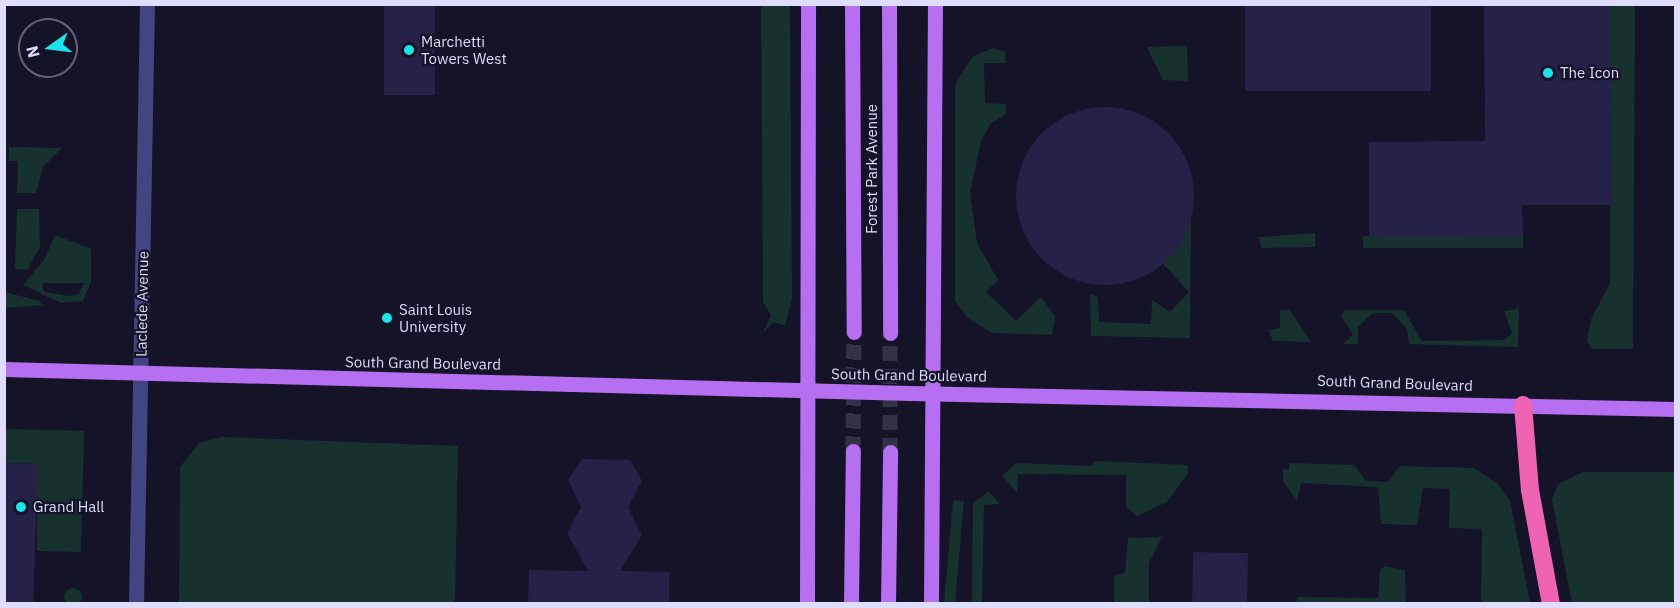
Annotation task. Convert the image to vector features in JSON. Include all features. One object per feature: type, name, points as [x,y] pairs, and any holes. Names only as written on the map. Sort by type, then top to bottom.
[{"type":"highway","points":[[1523,405],[1530,490],[1550,600]]},
{"type":"main road","points":[[807,603],[808,4]]},
{"type":"main road","name":"Forest Park Avenue","points":[[852,4],[854,332]]},
{"type":"main road","name":"Forest Park Avenue","points":[[889,4],[890,333]]},
{"type":"main road","points":[[931,603],[935,4]]},
{"type":"main road","name":"South Grand Boulevard","points":[[4,369],[141,375],[934,394],[1676,409]]},
{"type":"main road","points":[[851,603],[853,451]]},
{"type":"main road","points":[[888,603],[890,452]]},
{"type":"street","name":"Laclede Avenue","points":[[136,603],[147,4]]},
{"type":"green space","points":[[761,5],[790,5],[792,298],[785,326],[774,322],[763,332],[771,315],[763,302]]},
{"type":"green space","points":[[1610,5],[1635,5],[1633,349],[1591,349],[1587,340],[1591,319],[1610,284]]},
{"type":"green space","points":[[1187,46],[1188,81],[1163,80],[1147,47]]},
{"type":"green space","points":[[993,48],[1005,52],[1006,63],[984,63],[985,103],[1006,104],[1006,114],[991,123],[981,141],[970,193],[977,243],[998,280],[986,292],[1016,321],[1041,297],[1055,316],[1052,335],[992,333],[968,318],[955,301],[955,85],[972,57]]},
{"type":"green space","points":[[9,147],[62,148],[43,167],[36,193],[17,193],[18,161],[9,161]]},
{"type":"green space","points":[[17,209],[39,209],[40,247],[27,270],[15,269]]},
{"type":"green space","points":[[1191,220],[1190,338],[1091,336],[1090,294],[1098,297],[1099,322],[1151,324],[1152,300],[1170,312],[1189,292],[1163,264]]},
{"type":"green space","points":[[1315,233],[1315,247],[1261,248],[1259,237]]},
{"type":"green space","points":[[55,235],[91,249],[91,282],[83,301],[61,303],[23,285],[44,260]],"holes":[[[42,283],[84,283],[78,295],[69,296],[44,292]]]},
{"type":"green space","points":[[1363,236],[1523,236],[1523,248],[1363,248]]},
{"type":"green space","points":[[5,292],[39,301],[43,305],[5,308]]},
{"type":"green space","points":[[1519,309],[1518,347],[1409,344],[1407,329],[1392,313],[1373,313],[1358,327],[1358,344],[1343,344],[1353,335],[1341,316],[1344,310],[1404,310],[1422,341],[1504,340],[1512,333],[1504,311]]},
{"type":"green space","points":[[1280,310],[1290,310],[1311,342],[1273,341],[1268,330],[1280,328]]},
{"type":"green space","points":[[5,429],[84,431],[81,552],[37,551],[37,464],[5,463]]},
{"type":"green space","points":[[222,437],[458,446],[455,603],[179,603],[180,467],[199,443]]},
{"type":"green space","points":[[1095,461],[1187,465],[1188,473],[1167,502],[1137,516],[1126,507],[1126,475],[1018,474],[1017,492],[1002,476],[1016,463],[1091,466]]},
{"type":"green space","points":[[1289,463],[1354,465],[1366,481],[1388,482],[1400,466],[1474,468],[1498,484],[1510,501],[1530,603],[1481,603],[1482,529],[1449,528],[1450,489],[1423,488],[1417,525],[1381,524],[1378,487],[1301,483],[1297,501],[1283,481],[1283,469],[1289,470]]},
{"type":"green space","points":[[1583,472],[1675,472],[1675,603],[1572,603],[1552,500],[1558,484]]},
{"type":"green space","points":[[988,491],[1000,504],[984,505],[982,603],[972,603],[973,504]]},
{"type":"green space","points":[[953,500],[964,501],[955,604],[944,603]]},
{"type":"green space","points":[[1162,537],[1149,563],[1149,603],[1114,603],[1114,576],[1125,573],[1128,538]]},
{"type":"green space","points":[[1385,566],[1405,570],[1406,603],[1296,603],[1298,597],[1378,598],[1380,570]]},
{"type":"green space","points":[[69,588],[77,588],[82,593],[80,604],[69,606],[64,601],[64,593]]},
{"type":"building","name":"Marchetti Towers West","points":[[384,4],[435,4],[435,95],[384,95]]},
{"type":"building","points":[[1245,4],[1431,4],[1431,91],[1245,91]]},
{"type":"building","name":"The Icon","points":[[1484,4],[1610,4],[1612,205],[1522,205],[1523,236],[1369,237],[1369,142],[1485,141]]},
{"type":"building","points":[[1105,107],[1139,114],[1168,133],[1187,162],[1194,196],[1187,230],[1168,259],[1139,278],[1105,285],[1071,278],[1042,259],[1023,230],[1016,196],[1023,162],[1042,133],[1071,114]]},
{"type":"building","points":[[582,459],[630,460],[642,481],[628,507],[642,535],[620,571],[669,572],[669,603],[528,603],[529,570],[588,571],[567,533],[581,507],[568,480]]},
{"type":"building","name":"Grand Hall","points":[[4,463],[38,464],[33,604],[4,603]]},
{"type":"building","points":[[1193,552],[1248,553],[1247,604],[1192,603]]},
{"type":"tunnel","points":[[853,451],[854,332]]},
{"type":"tunnel","points":[[890,333],[890,452]]},
{"type":"place","name":"Marchetti Towers West","points":[[409,50]]},
{"type":"place","name":"The Icon","points":[[1548,73]]},
{"type":"place","name":"Saint Louis University","points":[[387,318]]},
{"type":"place","name":"Grand Hall","points":[[21,507]]}]
